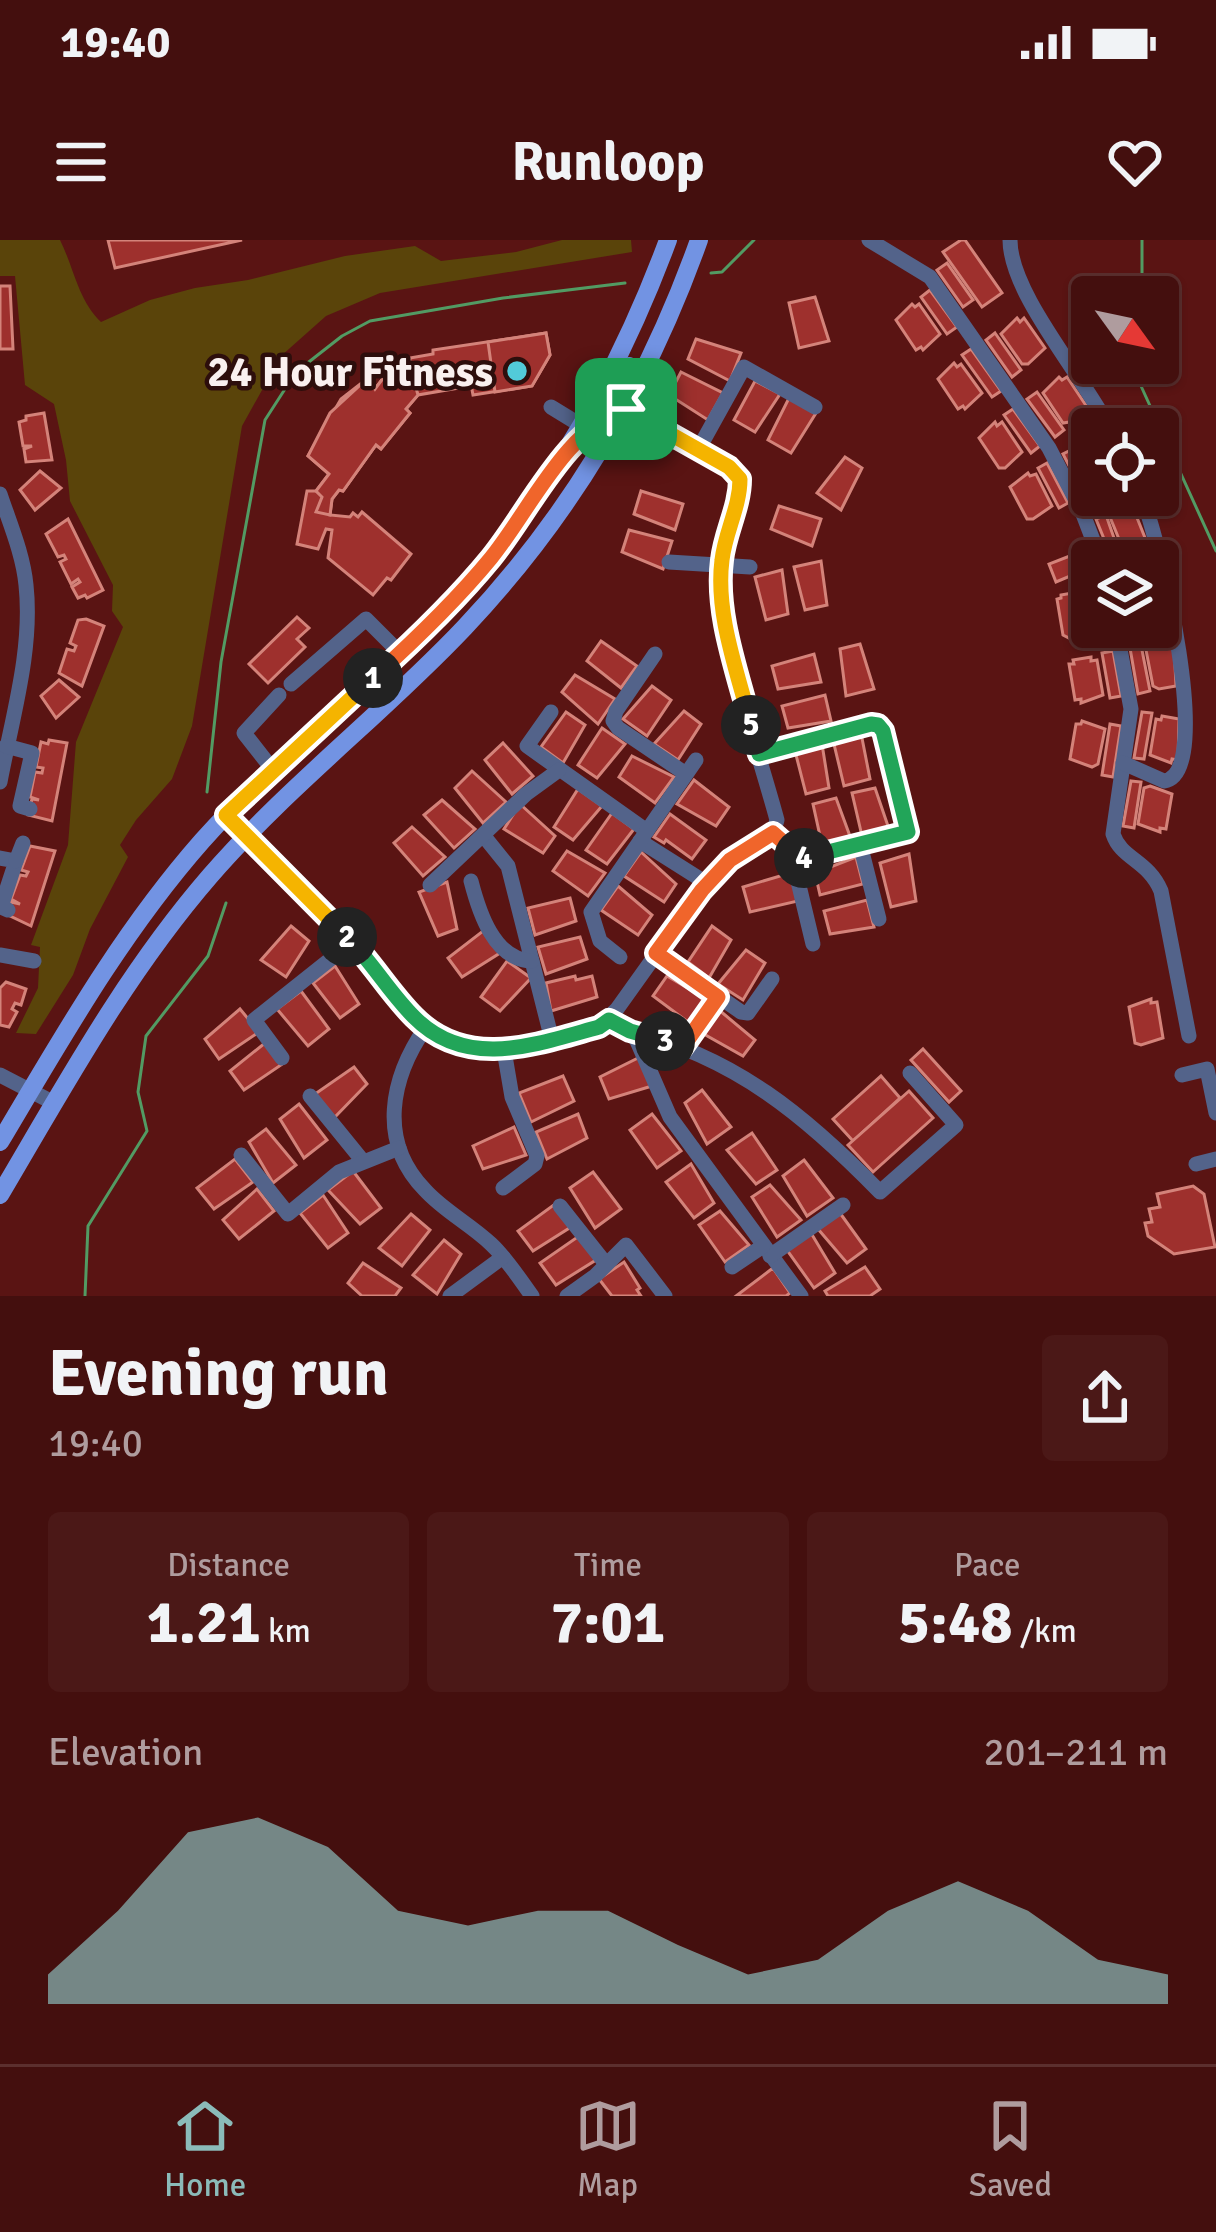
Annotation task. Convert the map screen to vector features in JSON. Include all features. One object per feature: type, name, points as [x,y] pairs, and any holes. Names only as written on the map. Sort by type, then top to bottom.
[{"type":"main road","points":[[0,1142],[127,934],[226,815],[400,653],[494,555],[579,433],[650,294],[668,240]]},
{"type":"main road","points":[[0,1195],[96,1031],[155,945],[247,836],[464,629],[545,535],[626,409],[699,240]]},
{"type":"main road","points":[[626,409],[620,383],[646,329],[652,310],[650,294]]},
{"type":"main road","points":[[579,433],[626,409]]},
{"type":"street","points":[[869,240],[930,277],[1049,448],[1093,540]]},
{"type":"street","points":[[1010,240],[1010,258],[1024,288],[1099,408]]},
{"type":"street","points":[[698,450],[744,367],[815,407]]},
{"type":"street","points":[[551,407],[579,433]]},
{"type":"street","points":[[226,815],[352,942],[426,1027],[462,1045],[503,1051],[599,1027],[609,1020],[708,884],[730,860],[773,833],[777,820],[728,637],[721,566],[740,497],[740,479],[729,467],[626,409]]},
{"type":"street","points":[[0,494],[26,583],[28,631],[0,782]]},
{"type":"street","points":[[1124,764],[1164,781],[1182,774],[1189,764],[1196,713],[1179,608],[1148,516]]},
{"type":"street","points":[[669,562],[750,567]]},
{"type":"street","points":[[273,770],[244,734],[285,690],[366,619],[400,653]]},
{"type":"street","points":[[1120,648],[1131,709],[1113,834],[1121,850],[1150,870],[1161,891],[1189,1036]]},
{"type":"street","points":[[620,957],[600,940],[591,912],[691,767],[617,728],[613,721],[655,654]]},
{"type":"street","points":[[551,712],[527,746],[708,884]]},
{"type":"street","points":[[759,754],[878,725],[908,832],[793,860]]},
{"type":"street","points":[[7,746],[32,754],[20,806],[29,809]]},
{"type":"street","points":[[430,885],[526,794],[560,770]]},
{"type":"street","points":[[773,833],[790,848],[813,944]]},
{"type":"street","points":[[483,835],[508,866],[552,1040]]},
{"type":"street","points":[[8,910],[2,907],[8,859],[23,843]]},
{"type":"street","points":[[860,844],[879,919]]},
{"type":"street","points":[[471,881],[485,925],[514,958],[532,961]]},
{"type":"street","points":[[282,1058],[254,1021],[352,942]]},
{"type":"street","points":[[656,953],[741,1012],[748,1012],[772,980]]},
{"type":"street","points":[[0,955],[34,962]]},
{"type":"street","points":[[682,1048],[718,997]]},
{"type":"street","points":[[609,1020],[682,1048],[769,1090],[880,1192],[956,1125],[910,1072]]},
{"type":"street","points":[[426,1027],[407,1056],[395,1090],[393,1128],[399,1148],[422,1188],[502,1256],[532,1296]]},
{"type":"street","points":[[630,1031],[670,1117],[801,1296]]},
{"type":"street","points":[[503,1051],[512,1097],[537,1156],[535,1164],[503,1188]]},
{"type":"street","points":[[1182,1075],[1207,1069],[1216,1113]]},
{"type":"street","points":[[0,1075],[54,1103]]},
{"type":"street","points":[[310,1096],[362,1160]]},
{"type":"street","points":[[241,1155],[288,1214],[339,1172],[399,1148]]},
{"type":"street","points":[[1196,1164],[1216,1159]]},
{"type":"street","points":[[560,1205],[606,1264]]},
{"type":"street","points":[[732,1268],[843,1205]]},
{"type":"street","points":[[566,1296],[626,1245],[665,1296]]},
{"type":"street","points":[[450,1296],[502,1256]]},
{"type":"shaded area","points":[[0,240],[60,240],[82,294],[101,322],[150,300],[195,288],[415,246],[441,261],[516,252],[562,240],[631,240],[632,252],[380,293],[326,316],[281,356],[242,426],[192,726],[172,779],[120,845],[128,857],[90,929],[73,975],[36,1034],[16,1033],[38,988],[40,947],[31,945],[68,845],[76,742],[123,627],[112,611],[113,585],[70,501],[54,404],[25,385],[15,276],[0,276]]},
{"type":"building","points":[[108,240],[242,240],[115,268]]},
{"type":"building","points":[[961,240],[1002,293],[982,307],[943,252]]},
{"type":"building","points":[[947,263],[973,300],[963,307],[937,270]]},
{"type":"building","points":[[0,286],[10,286],[13,349],[0,349]]},
{"type":"building","points":[[930,290],[957,327],[947,334],[921,297]]},
{"type":"building","points":[[815,297],[829,341],[799,348],[789,303]]},
{"type":"building","points":[[912,304],[919,304],[940,334],[923,350],[916,350],[896,320]]},
{"type":"building","points":[[1017,318],[1020,322],[1024,318],[1045,348],[1028,364],[1022,364],[1001,334]]},
{"type":"building","points":[[546,333],[550,355],[532,386],[473,395],[470,379],[465,380],[465,387],[418,395],[381,449],[376,445],[332,499],[330,515],[350,517],[353,513],[358,517],[362,512],[411,554],[391,580],[387,578],[373,595],[328,558],[332,530],[326,529],[318,549],[297,544],[307,491],[316,491],[329,474],[308,456],[341,399],[368,378],[375,389],[390,369],[410,366],[410,358],[433,354],[433,350]]},
{"type":"building","name":"24 Hour Fitness","points":[[546,333],[550,355],[532,386],[495,392],[488,342]]},
{"type":"building","points":[[995,333],[1021,370],[1012,377],[986,340]]},
{"type":"building","points":[[696,339],[741,353],[730,381],[688,359]]},
{"type":"building","points":[[971,349],[1001,391],[992,397],[962,355]]},
{"type":"building","points":[[954,363],[961,364],[982,393],[965,409],[958,409],[938,379]]},
{"type":"building","points":[[410,366],[418,395],[406,409],[410,413],[381,449],[376,445],[343,491],[339,490],[330,515],[316,512],[322,497],[316,491],[329,474],[308,456],[330,413],[368,378],[375,389],[390,369]]},
{"type":"building","points":[[681,372],[723,393],[708,420],[669,395]]},
{"type":"building","points":[[1059,377],[1067,377],[1087,407],[1071,408],[1071,420],[1063,423],[1043,393]]},
{"type":"building","points":[[755,381],[780,394],[755,432],[734,420]]},
{"type":"building","points":[[1037,392],[1064,430],[1055,437],[1027,399]]},
{"type":"building","points":[[789,398],[816,413],[791,453],[768,440]]},
{"type":"building","points":[[1013,409],[1040,446],[1031,453],[1004,415]]},
{"type":"building","points":[[44,413],[52,460],[26,462],[24,449],[32,446],[23,446],[19,422]]},
{"type":"building","points":[[995,422],[997,426],[1002,422],[1022,452],[1005,468],[999,468],[979,438]]},
{"type":"building","points":[[845,457],[862,468],[841,510],[817,493]]},
{"type":"building","points":[[1047,463],[1068,503],[1059,508],[1038,468]]},
{"type":"building","points":[[40,471],[61,488],[35,510],[20,490]]},
{"type":"building","points":[[1028,473],[1036,474],[1052,506],[1033,519],[1027,519],[1010,487]]},
{"type":"building","points":[[641,491],[683,504],[675,530],[634,514]]},
{"type":"building","points":[[779,506],[821,519],[812,546],[771,529]]},
{"type":"building","points":[[1106,516],[1115,540],[1104,540],[1096,519]]},
{"type":"building","points":[[1110,516],[1136,516],[1146,540],[1119,540]]},
{"type":"building","points":[[68,519],[103,590],[87,598],[78,598],[72,587],[80,582],[71,584],[60,562],[66,559],[64,555],[58,557],[46,534]]},
{"type":"building","points":[[629,530],[672,541],[663,569],[622,552]]},
{"type":"building","points":[[1071,555],[1071,576],[1056,582],[1049,564]]},
{"type":"building","points":[[821,561],[827,605],[805,610],[794,567]]},
{"type":"building","points":[[782,570],[788,614],[766,620],[755,577]]},
{"type":"building","points":[[1071,593],[1069,638],[1063,635],[1057,599]]},
{"type":"building","points":[[297,617],[309,628],[297,639],[305,647],[268,683],[249,664]]},
{"type":"building","points":[[78,620],[104,626],[82,686],[59,673],[67,649],[74,651],[76,646],[70,643]]},
{"type":"building","points":[[601,641],[637,666],[621,688],[587,661]]},
{"type":"building","points":[[860,644],[874,689],[846,696],[840,649]]},
{"type":"building","points":[[1130,648],[1142,648],[1150,691],[1138,694]]},
{"type":"building","points":[[1174,648],[1176,686],[1153,686],[1146,650]]},
{"type":"building","points":[[1113,651],[1121,696],[1110,698],[1102,653]]},
{"type":"building","points":[[814,654],[821,682],[778,689],[772,666]]},
{"type":"building","points":[[1091,657],[1097,660],[1103,695],[1081,703],[1075,700],[1069,664]]},
{"type":"building","points":[[575,675],[615,699],[598,724],[562,692]]},
{"type":"building","points":[[59,680],[79,697],[56,718],[41,696]]},
{"type":"building","points":[[652,686],[671,700],[647,736],[623,719]]},
{"type":"building","points":[[825,695],[831,721],[788,728],[782,706]]},
{"type":"building","points":[[684,711],[701,724],[678,760],[654,744]]},
{"type":"building","points":[[566,712],[585,725],[563,763],[541,747]]},
{"type":"building","points":[[1142,712],[1152,713],[1144,759],[1134,758]]},
{"type":"building","points":[[1156,719],[1179,719],[1178,760],[1171,763],[1150,755]]},
{"type":"building","points":[[1082,721],[1105,729],[1098,764],[1092,767],[1070,759],[1076,724]]},
{"type":"building","points":[[1110,724],[1121,726],[1113,777],[1102,775]]},
{"type":"building","points":[[602,728],[625,744],[597,778],[578,765]]},
{"type":"building","points":[[861,733],[870,779],[844,786],[833,740]]},
{"type":"building","points":[[49,740],[67,743],[52,821],[28,815],[32,799],[39,800],[30,797],[35,772],[42,773],[43,768],[36,767],[41,742],[48,744]]},
{"type":"building","points":[[503,743],[533,776],[512,794],[485,760]]},
{"type":"building","points":[[822,744],[829,788],[806,794],[795,751]]},
{"type":"building","points":[[632,756],[674,777],[655,803],[619,777]]},
{"type":"building","points":[[472,771],[506,802],[483,823],[455,788]]},
{"type":"building","points":[[694,780],[729,807],[716,826],[677,804]]},
{"type":"building","points":[[1131,781],[1141,782],[1134,828],[1123,826]]},
{"type":"building","points":[[875,788],[889,829],[862,836],[852,793]]},
{"type":"building","points":[[1144,788],[1172,794],[1166,829],[1160,832],[1138,824]]},
{"type":"building","points":[[578,789],[602,806],[573,840],[554,827]]},
{"type":"building","points":[[836,798],[851,839],[822,845],[813,804]]},
{"type":"building","points":[[442,800],[475,829],[454,848],[424,815]]},
{"type":"building","points":[[520,804],[555,836],[543,853],[504,829]]},
{"type":"building","points":[[612,813],[634,829],[607,864],[586,850]]},
{"type":"building","points":[[670,814],[706,840],[692,859],[654,837]]},
{"type":"building","points":[[412,827],[445,857],[423,876],[394,843]]},
{"type":"building","points":[[30,846],[55,851],[31,926],[6,914],[11,902],[20,904],[11,899],[20,875],[28,872],[21,870]]},
{"type":"building","points":[[567,851],[605,873],[588,896],[553,871]]},
{"type":"building","points":[[641,852],[676,884],[664,902],[624,876]]},
{"type":"building","points":[[909,854],[916,901],[891,907],[880,863]]},
{"type":"building","points":[[856,857],[863,884],[820,895],[815,873]]},
{"type":"building","points":[[790,873],[798,901],[750,912],[743,887]]},
{"type":"building","points":[[447,882],[457,929],[438,936],[419,892]]},
{"type":"building","points":[[618,886],[652,915],[638,935],[601,910]]},
{"type":"building","points":[[570,898],[576,921],[535,935],[528,908]]},
{"type":"building","points":[[867,900],[874,927],[830,934],[824,911]]},
{"type":"building","points":[[291,926],[309,941],[286,977],[261,960]]},
{"type":"building","points":[[712,926],[731,940],[709,978],[688,962]]},
{"type":"building","points":[[483,931],[500,953],[462,977],[448,958]]},
{"type":"building","points":[[580,937],[587,959],[546,974],[538,947]]},
{"type":"building","points":[[746,950],[765,963],[743,1000],[718,984]]},
{"type":"building","points":[[507,961],[531,978],[500,1011],[481,997]]},
{"type":"building","points":[[335,966],[359,1004],[340,1018],[313,983]]},
{"type":"building","points":[[575,976],[576,980],[592,976],[597,997],[551,1011],[546,983]]},
{"type":"building","points":[[667,976],[706,999],[688,1022],[653,996]]},
{"type":"building","points":[[6,982],[26,989],[21,1005],[15,1003],[12,1009],[17,1012],[9,1027],[0,1025],[0,988]]},
{"type":"building","points":[[301,991],[329,1029],[308,1046],[277,1009]]},
{"type":"building","points":[[1151,999],[1157,1002],[1163,1038],[1141,1045],[1135,1043],[1129,1007]]},
{"type":"building","points":[[240,1009],[259,1032],[219,1059],[205,1039]]},
{"type":"building","points":[[719,1010],[755,1040],[743,1056],[702,1033]]},
{"type":"building","points":[[265,1043],[281,1065],[244,1090],[230,1071]]},
{"type":"building","points":[[923,1049],[961,1091],[949,1102],[911,1060]]},
{"type":"building","points":[[640,1057],[652,1086],[609,1099],[600,1077]]},
{"type":"building","points":[[354,1067],[367,1084],[334,1118],[315,1094]]},
{"type":"building","points":[[563,1076],[574,1101],[531,1122],[519,1093]]},
{"type":"building","points":[[881,1076],[900,1098],[853,1141],[833,1119]]},
{"type":"building","points":[[702,1090],[731,1127],[707,1144],[685,1103]]},
{"type":"building","points":[[909,1091],[933,1118],[873,1172],[848,1145]]},
{"type":"building","points":[[299,1104],[327,1140],[304,1158],[280,1119]]},
{"type":"building","points":[[578,1114],[587,1138],[547,1159],[536,1132]]},
{"type":"building","points":[[652,1114],[681,1151],[657,1168],[630,1130]]},
{"type":"building","points":[[514,1127],[526,1155],[483,1169],[473,1146]]},
{"type":"building","points":[[266,1129],[296,1165],[273,1183],[249,1142]]},
{"type":"building","points":[[752,1133],[777,1170],[756,1184],[727,1150]]},
{"type":"building","points":[[235,1159],[253,1182],[214,1209],[197,1188]]},
{"type":"building","points":[[804,1160],[833,1198],[807,1216],[783,1176]]},
{"type":"building","points":[[691,1164],[714,1203],[694,1218],[666,1182]]},
{"type":"building","points":[[353,1171],[381,1208],[360,1224],[328,1190]]},
{"type":"building","points":[[593,1172],[621,1209],[595,1228],[570,1188]]},
{"type":"building","points":[[770,1185],[801,1220],[777,1237],[752,1197]]},
{"type":"building","points":[[1193,1186],[1204,1194],[1215,1247],[1174,1254],[1148,1236],[1145,1223],[1152,1222],[1149,1209],[1160,1207],[1157,1194]]},
{"type":"building","points":[[257,1189],[274,1211],[239,1239],[223,1220]]},
{"type":"building","points":[[323,1195],[348,1233],[328,1248],[300,1213]]},
{"type":"building","points":[[555,1204],[571,1227],[533,1251],[518,1231]]},
{"type":"building","points":[[720,1211],[749,1245],[725,1262],[699,1225]]},
{"type":"building","points":[[840,1213],[866,1249],[847,1263],[818,1229]]},
{"type":"building","points":[[411,1214],[430,1230],[402,1266],[379,1248]]},
{"type":"building","points":[[811,1233],[835,1273],[814,1288],[787,1250]]},
{"type":"building","points":[[579,1236],[596,1260],[556,1285],[540,1263]]},
{"type":"building","points":[[444,1240],[461,1254],[437,1294],[413,1275]]},
{"type":"building","points":[[624,1262],[641,1296],[612,1296],[599,1279]]},
{"type":"building","points":[[363,1263],[401,1288],[395,1296],[362,1296],[348,1283]]},
{"type":"building","points":[[865,1267],[880,1289],[870,1296],[828,1296],[825,1291]]},
{"type":"building","points":[[773,1268],[790,1293],[736,1296]]},
{"type":"waterway","points":[[711,273],[722,272],[754,240]]},
{"type":"waterway","points":[[1142,240],[1142,276]]},
{"type":"waterway","points":[[207,792],[221,662],[265,420],[296,372],[370,321],[625,283]]},
{"type":"waterway","points":[[1141,384],[1216,551]]},
{"type":"waterway","points":[[85,1296],[88,1226],[147,1131],[138,1092],[146,1036],[208,956],[226,903]]},
{"type":"place","name":"24 Hour Fitness","points":[[517,371]]},
{"type":"route","points":[[626,409],[729,467],[740,479],[740,497],[721,562],[722,593],[728,637],[759,754],[878,725],[908,832],[793,860],[790,848],[773,833],[730,860],[656,953],[718,997],[682,1048],[609,1020],[599,1027],[514,1049],[481,1050],[444,1038],[414,1017],[364,954],[226,815],[459,594],[494,555],[574,440],[626,409]]}]
